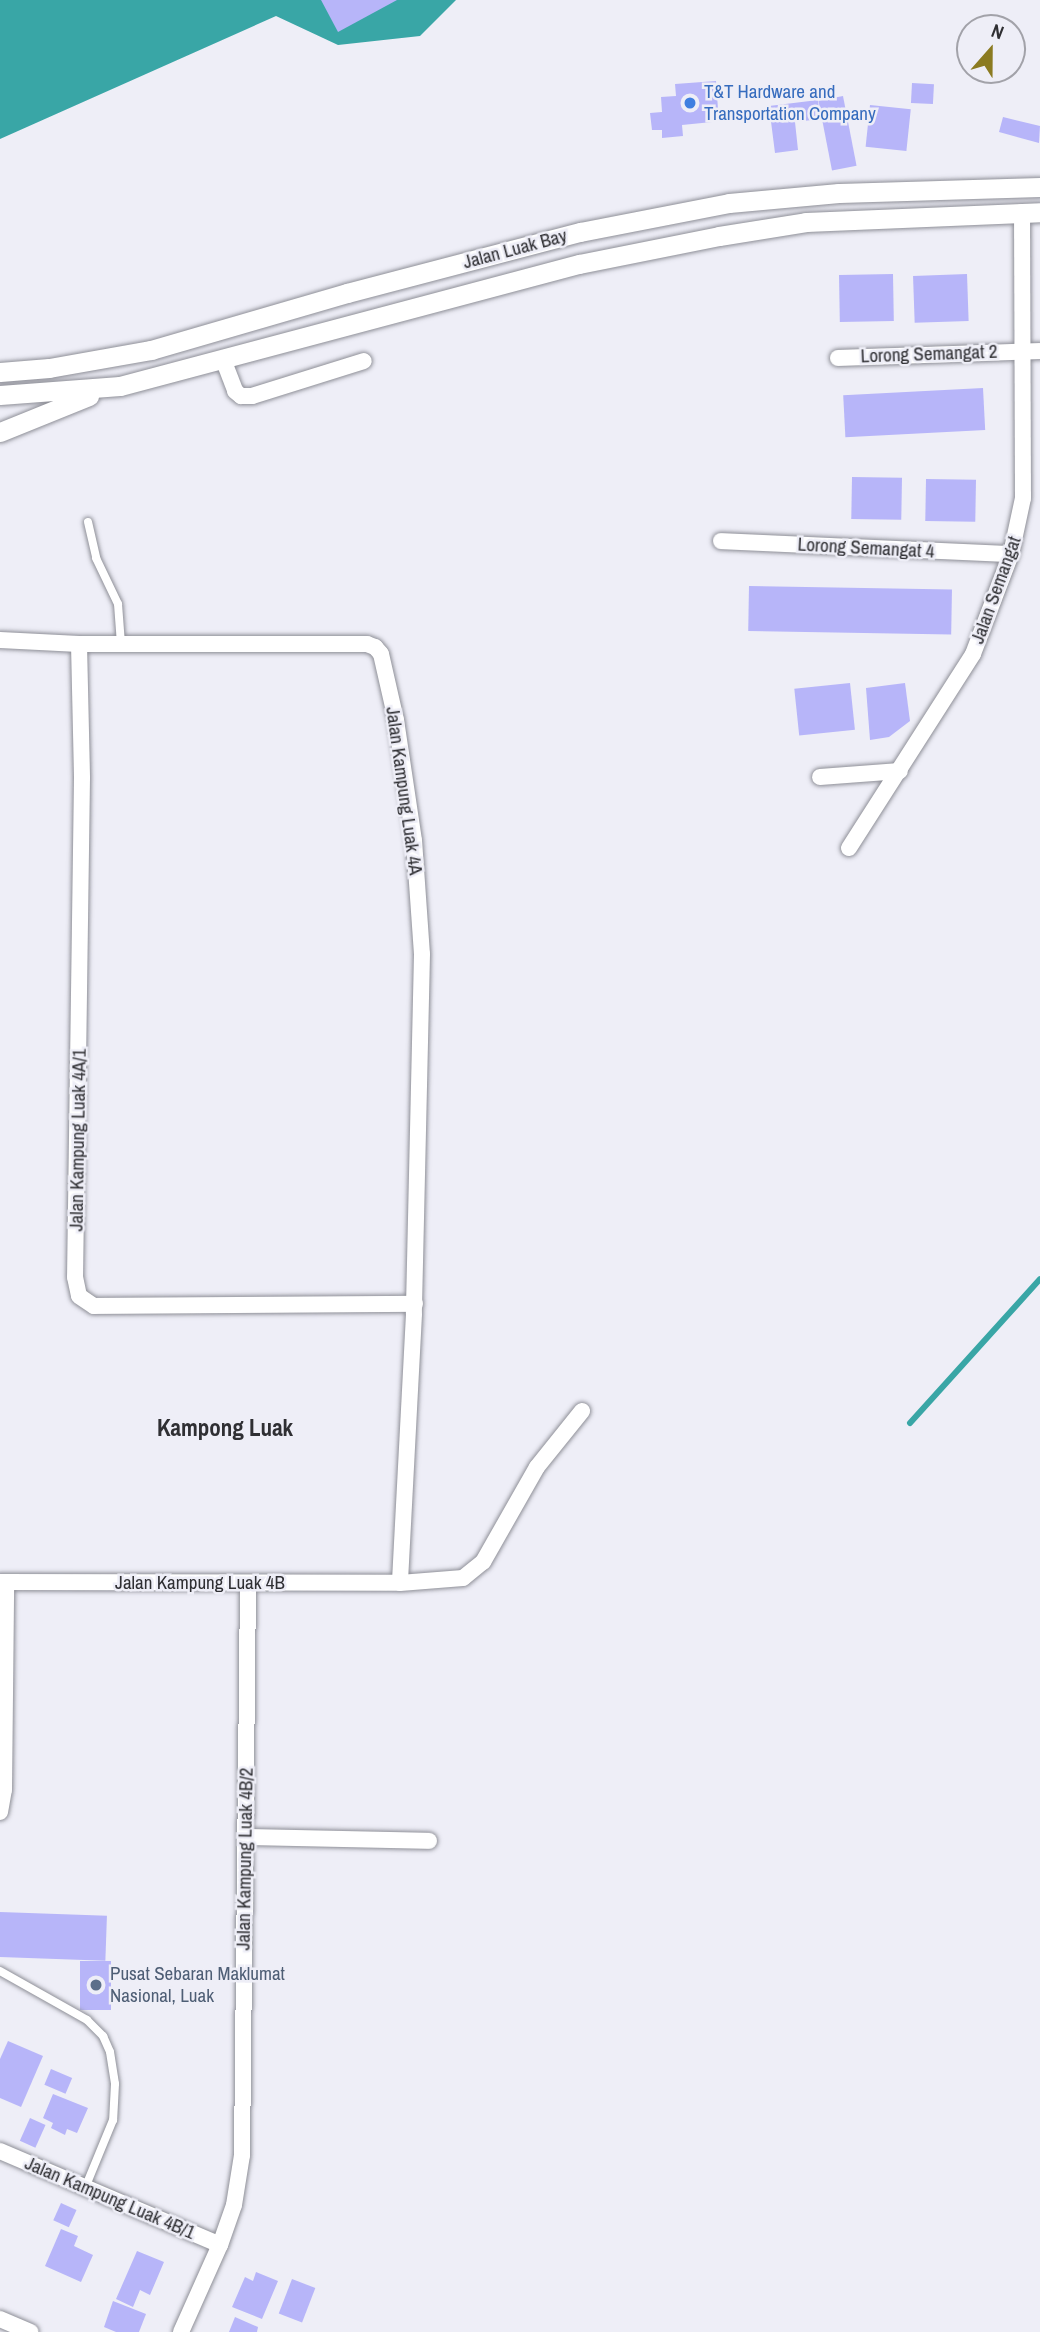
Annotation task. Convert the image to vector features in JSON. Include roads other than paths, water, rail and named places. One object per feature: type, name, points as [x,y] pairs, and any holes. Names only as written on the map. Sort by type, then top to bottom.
[{"type":"street","name":"Jalan Luak Bay","points":[[0,372],[49,369],[151,350],[347,293],[580,232],[729,203],[839,193],[1040,187]]},
{"type":"street","name":"Jalan Luak Bay","points":[[0,395],[120,386],[579,264],[719,236],[806,222],[1031,212]]},
{"type":"street","name":"Jalan Semangat","points":[[849,848],[901,771],[973,654],[1011,554],[1023,498],[1020,351],[1031,212]]},
{"type":"street","name":"Lorong Semangat 2","points":[[838,358],[1040,351]]},
{"type":"street","points":[[223,359],[235,391],[241,396],[252,396],[364,361]]},
{"type":"street","points":[[0,432],[120,386]]},
{"type":"street","name":"Lorong Semangat 4","points":[[721,541],[1011,554]]},
{"type":"street","name":"Jalan Kampung Luak 4A","points":[[0,640],[79,644],[368,644],[381,654],[396,719],[414,840],[422,954],[414,1309],[400,1583]]},
{"type":"street","name":"Jalan Kampung Luak 4A/1","points":[[79,644],[82,778],[75,1277],[79,1296],[94,1306],[414,1309]]},
{"type":"street","points":[[820,777],[901,771]]},
{"type":"street","name":"Jalan Kampung Luak 4B","points":[[3,1582],[400,1583],[463,1578],[476,1569],[537,1467],[583,1411]]},
{"type":"street","points":[[0,1812],[4,1790],[3,1582]]},
{"type":"street","name":"Jalan Kampung Luak 4B/2","points":[[181,2332],[220,2245],[233,2204],[242,2155],[248,1584]]},
{"type":"street","points":[[245,1837],[429,1841]]},
{"type":"street","name":"Jalan Kampung Luak 4B/1","points":[[0,2151],[220,2245]]},
{"type":"street","points":[[0,2319],[30,2332]]},
{"type":"lane","points":[[89,522],[96,558],[118,604],[121,644]]},
{"type":"lane","points":[[0,1971],[87,2020],[103,2036],[110,2052],[115,2084],[113,2120],[85,2188]]},
{"type":"water","points":[[0,0],[456,0],[420,36],[338,45],[276,16],[0,139]]},
{"type":"waterway","points":[[910,1423],[1040,1279]]},
{"type":"place","name":"T&T Hardware and Transportation Company","points":[[690,103]]},
{"type":"place","name":"Pusat Sebaran Maklumat Nasional, Luak","points":[[96,1985]]},
{"type":"district","name":"Kampong Luak","points":[[225,1428]]}]
